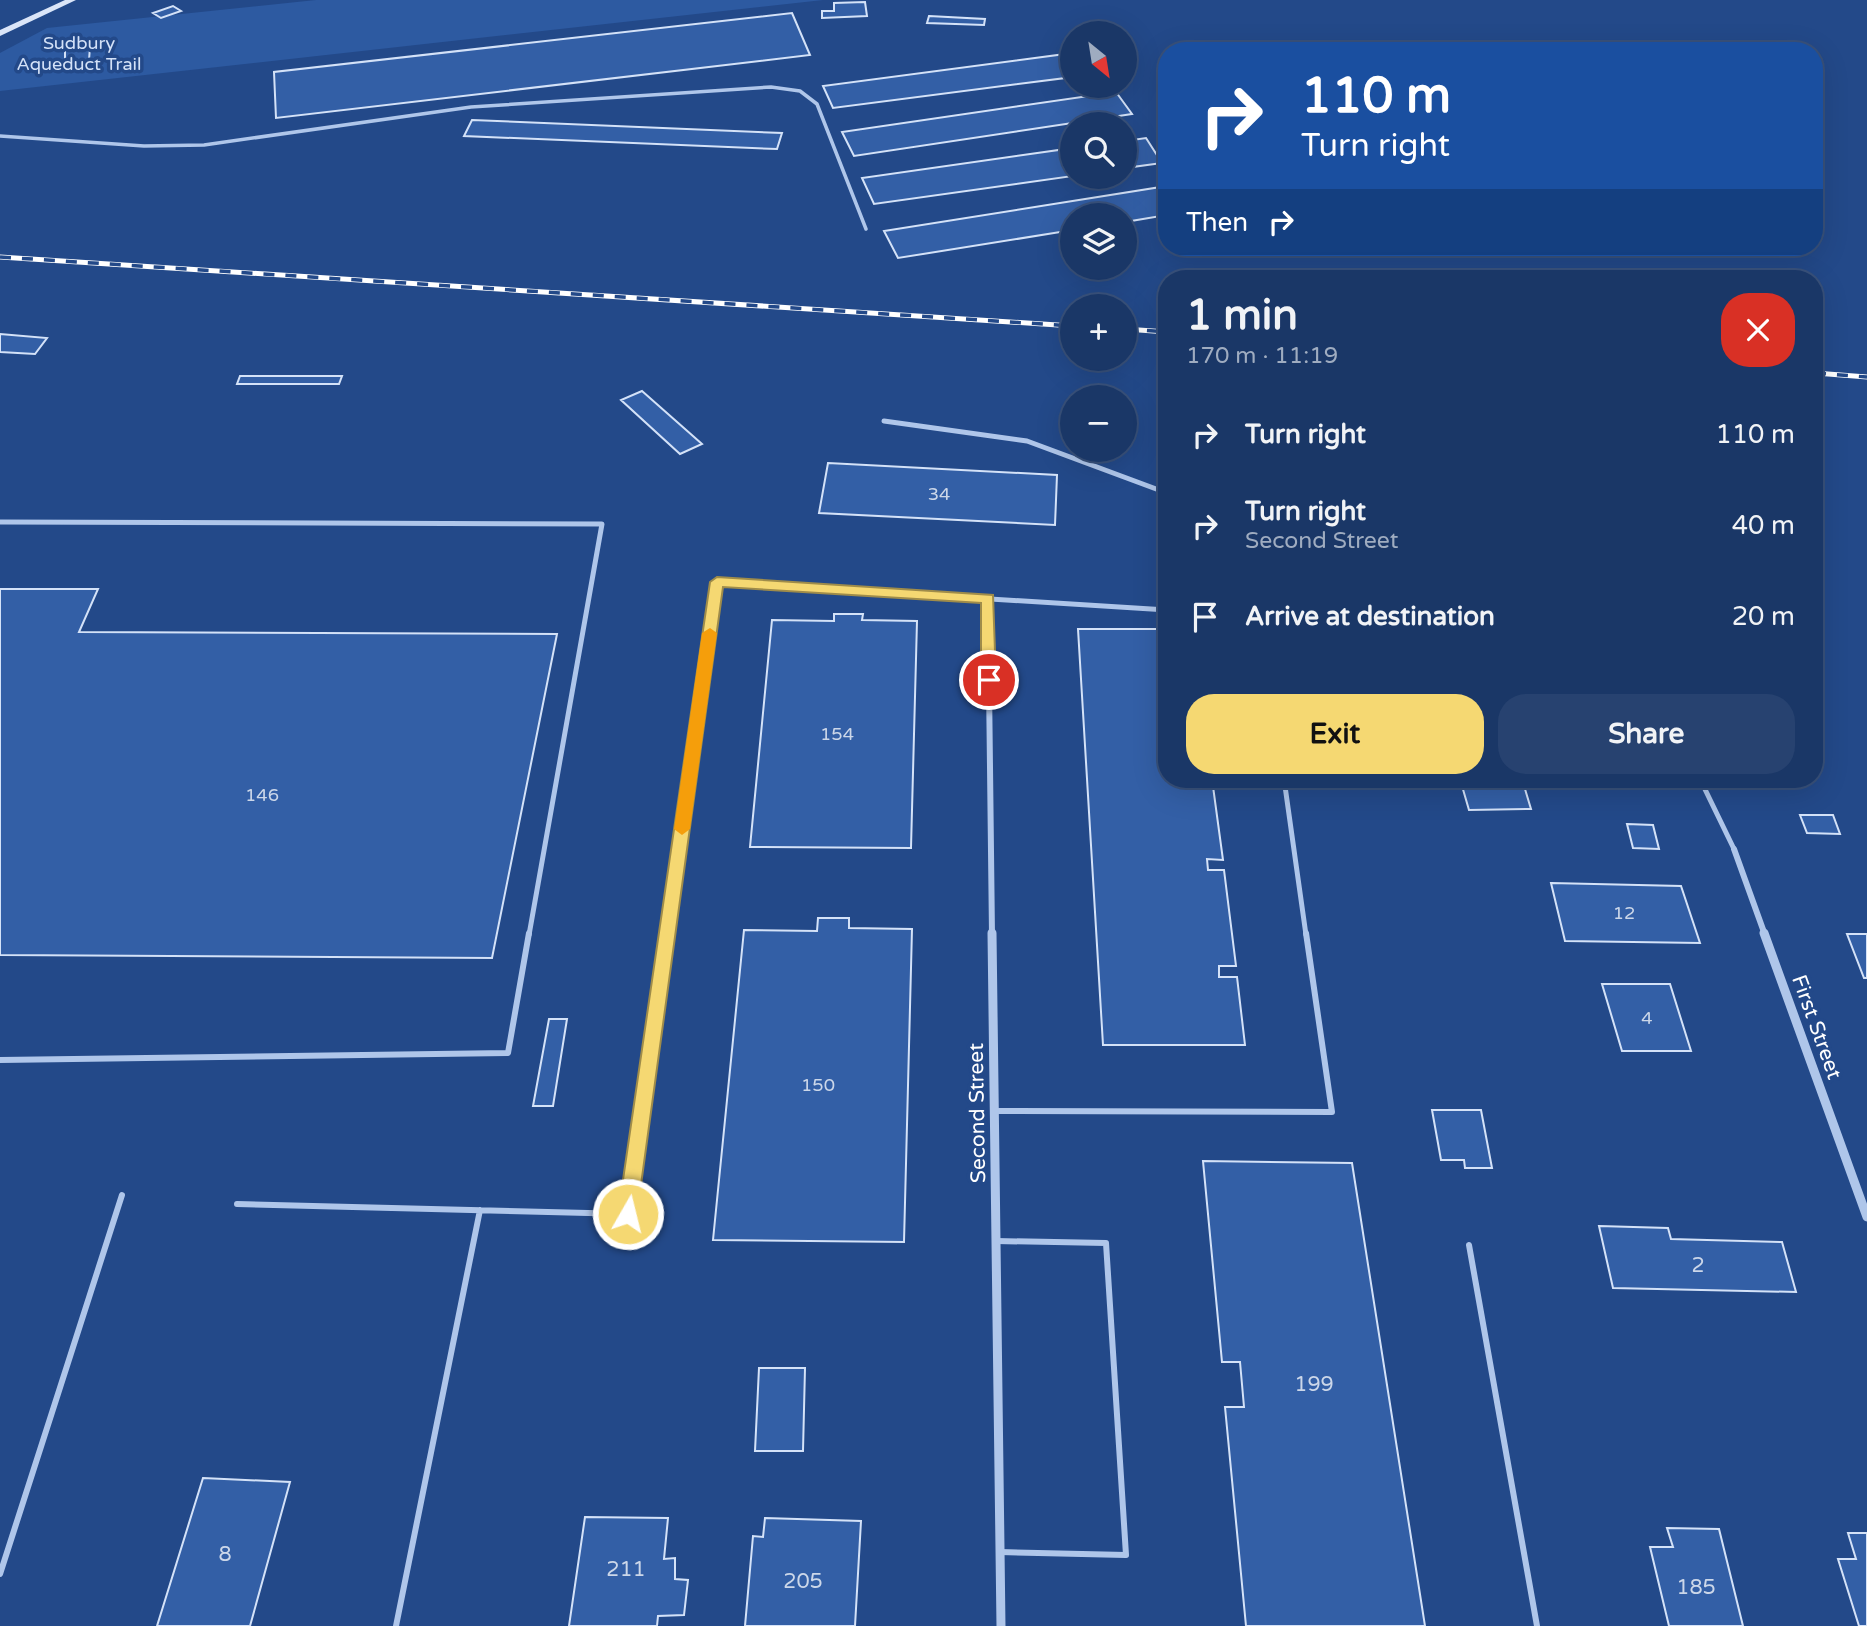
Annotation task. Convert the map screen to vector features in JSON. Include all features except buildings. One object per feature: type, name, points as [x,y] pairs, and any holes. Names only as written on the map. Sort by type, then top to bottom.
[{"type":"street","points":[[0,33],[72,0]]},
{"type":"street","name":"Second Street","points":[[988,599],[1001,1626]]},
{"type":"street","name":"First Street","points":[[1734,849],[1867,1217]]},
{"type":"lane","points":[[0,136],[144,146],[204,145],[471,107],[771,87],[800,91],[817,104],[866,229]]},
{"type":"lane","points":[[884,421],[1027,441],[1158,490]]},
{"type":"lane","points":[[0,522],[602,524],[508,1054],[0,1060]]},
{"type":"lane","points":[[237,1204],[628,1214],[717,582],[1158,609]]},
{"type":"lane","points":[[994,1111],[1332,1112],[1285,788]]},
{"type":"lane","points":[[1704,788],[1734,849]]},
{"type":"lane","points":[[0,1574],[122,1195]]},
{"type":"lane","points":[[396,1626],[480,1210]]},
{"type":"lane","points":[[996,1241],[1106,1243],[1126,1555],[1000,1552]]},
{"type":"lane","points":[[1469,1245],[1537,1626]]},
{"type":"green space","name":"Sudbury Aqueduct Trail","points":[[316,0],[823,0],[0,91],[0,53],[47,28]]},
{"type":"railway","points":[[0,257],[1060,325]]},
{"type":"railway","points":[[1137,330],[1158,331]]},
{"type":"railway","points":[[1823,374],[1867,377]]},
{"type":"slow traffic","points":[[682,829],[710,633]]},
{"type":"route","points":[[628,1214],[717,582],[988,599],[989,680]]}]
